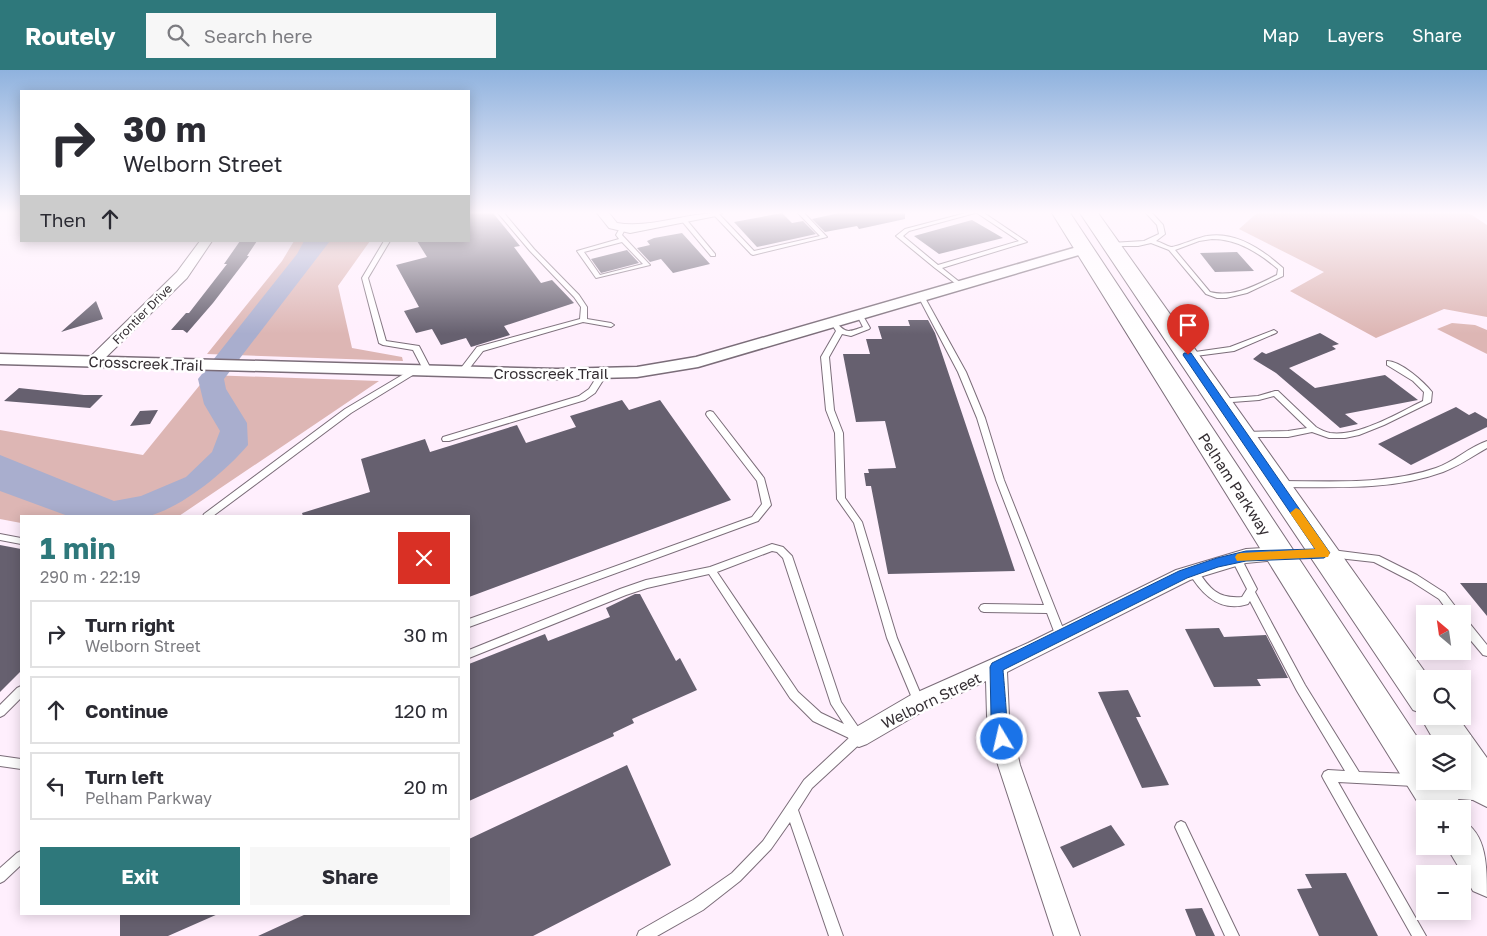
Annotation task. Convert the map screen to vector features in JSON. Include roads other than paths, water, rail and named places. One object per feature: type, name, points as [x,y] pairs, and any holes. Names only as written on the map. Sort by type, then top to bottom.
[{"type":"main road","name":"Pelham Parkway","points":[[1087,253],[1416,767]]},
{"type":"main road","points":[[1117,253],[1416,686]]},
{"type":"main road","points":[[1280,554],[1324,553]]},
{"type":"main road","points":[[1471,766],[1485,786]]},
{"type":"main road","points":[[1471,784],[1485,786]]},
{"type":"main road","points":[[1471,853],[1487,877]]},
{"type":"street","name":"Frontier Drive","points":[[94,361],[182,275],[197,253]]},
{"type":"street","name":"Crosscreek Trail","points":[[0,358],[462,372],[603,374],[637,372],[698,362],[837,327],[860,315],[1069,253]]},
{"type":"street","name":"Welborn Street","points":[[859,737],[919,702],[1061,636],[1193,571],[1236,558],[1280,554]]},
{"type":"street","points":[[996,667],[998,716],[1006,756],[1067,936]]},
{"type":"lane","points":[[209,515],[348,411],[423,371],[416,348],[382,343],[365,278],[380,253]]},
{"type":"lane","points":[[538,253],[577,296],[584,308],[583,320]]},
{"type":"lane","points":[[582,253],[598,277],[647,265],[637,253]]},
{"type":"lane","points":[[920,253],[960,285]]},
{"type":"lane","points":[[937,267],[984,253]]},
{"type":"lane","points":[[1175,253],[1208,293],[1222,298],[1265,284],[1280,276],[1281,269],[1260,253]]},
{"type":"lane","points":[[922,296],[962,372],[981,418],[1000,480],[1061,636]]},
{"type":"lane","points":[[462,372],[480,349],[583,320],[610,325]]},
{"type":"lane","points":[[837,327],[825,357],[830,410],[839,433],[841,499],[858,522],[892,638],[919,702]]},
{"type":"lane","points":[[1188,355],[1231,349],[1274,332]]},
{"type":"lane","points":[[1219,401],[1260,398],[1275,393],[1313,429],[1324,435],[1337,437],[1367,429],[1427,402],[1428,392],[1416,379],[1390,363]]},
{"type":"lane","points":[[446,439],[582,398],[592,391],[603,374]]},
{"type":"lane","points":[[470,623],[755,519],[767,505],[761,480],[710,414]]},
{"type":"lane","points":[[1243,435],[1288,434],[1313,429]]},
{"type":"lane","points":[[1276,484],[1370,483],[1421,476],[1442,469],[1487,444]]},
{"type":"lane","points":[[0,537],[20,541]]},
{"type":"lane","points":[[470,654],[623,592],[646,584],[711,570],[772,547],[780,549],[786,556],[836,704],[859,737]]},
{"type":"lane","points":[[1324,553],[1376,559],[1414,578],[1442,596],[1449,605]]},
{"type":"lane","points":[[1193,571],[1208,593],[1230,603],[1245,601],[1252,589],[1236,558]]},
{"type":"lane","points":[[711,570],[794,695],[817,717],[859,737]]},
{"type":"lane","points":[[1250,592],[1300,688],[1356,778]]},
{"type":"lane","points":[[984,608],[1050,609]]},
{"type":"lane","points":[[1471,633],[1487,652]]},
{"type":"lane","points":[[0,712],[20,692]]},
{"type":"lane","points":[[644,936],[698,905],[736,877],[767,845],[792,811],[808,784],[859,737]]},
{"type":"lane","points":[[0,761],[20,764]]},
{"type":"lane","points":[[1416,781],[1328,776],[1419,936]]},
{"type":"lane","points":[[792,811],[836,936]]},
{"type":"lane","points":[[1182,826],[1232,936]]},
{"type":"lane","points":[[0,877],[20,858]]},
{"type":"water","points":[[320,253],[224,379],[226,389],[247,423],[248,445],[203,487],[176,505],[152,515],[65,515],[0,491],[0,455],[114,501],[141,496],[186,477],[212,452],[220,431],[204,404],[198,379],[297,254]]}]
